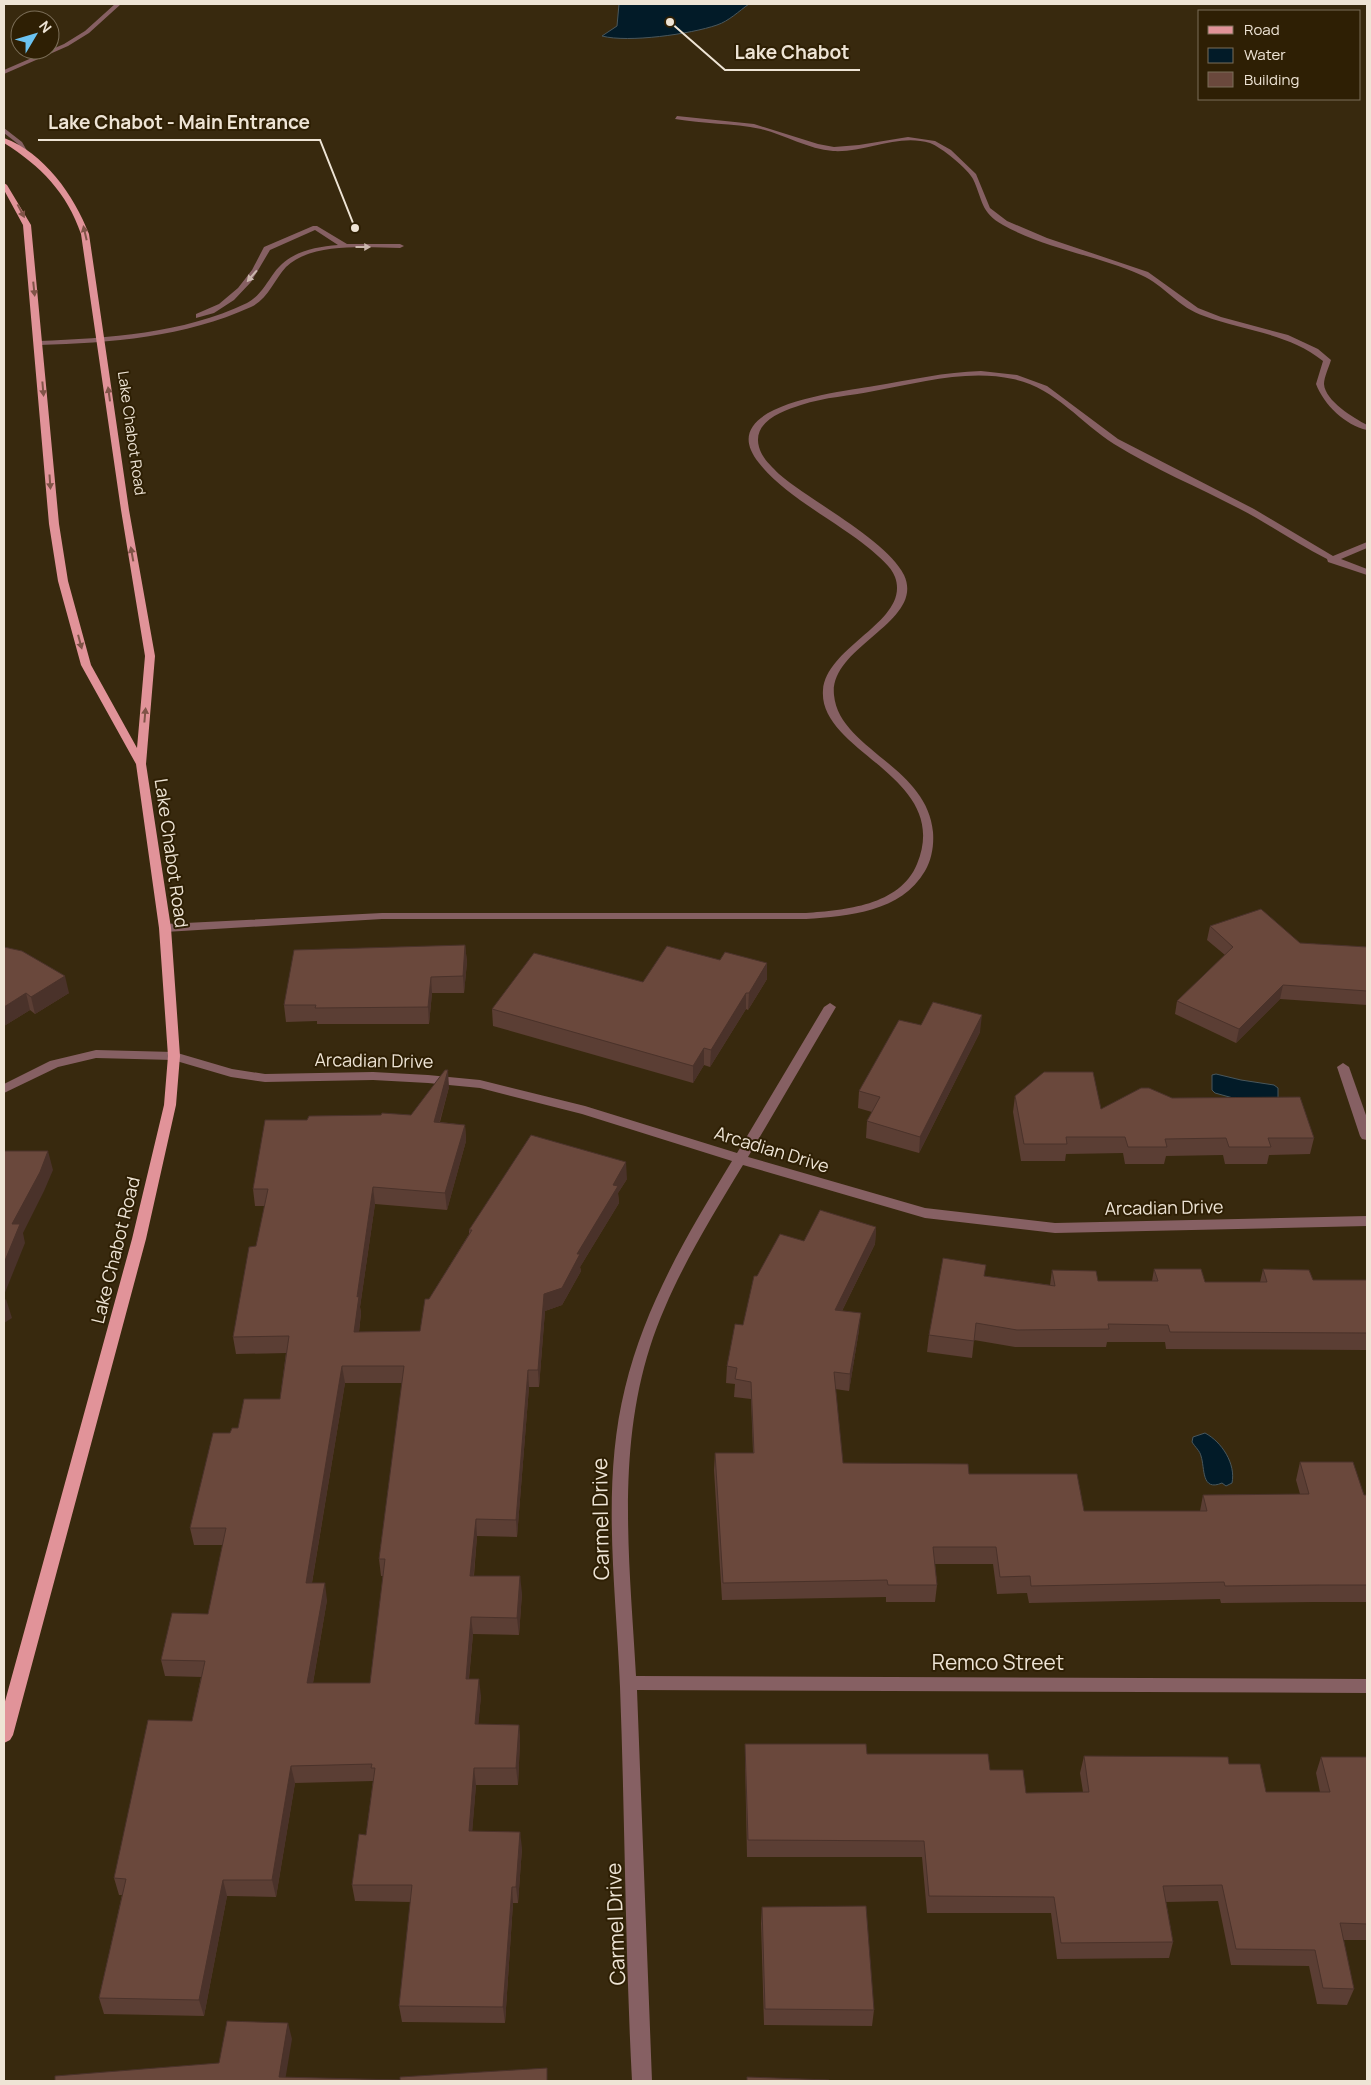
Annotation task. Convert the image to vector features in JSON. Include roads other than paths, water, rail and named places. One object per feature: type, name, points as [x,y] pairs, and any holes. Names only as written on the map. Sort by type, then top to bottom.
[{"type":"main road","name":"Lake Chabot Road","points":[[4,140],[28,155],[60,185],[80,216],[86,234],[124,510],[150,656],[141,764],[165,928],[174,1056],[170,1105],[139,1238],[4,1735]]},
{"type":"main road","name":"Lake Chabot Road","points":[[4,185],[28,225],[54,524],[63,581],[86,665],[141,764]]},
{"type":"street","points":[[4,72],[66,46],[87,32],[118,4]]},
{"type":"street","points":[[677,118],[754,125],[779,132],[818,147],[851,149],[909,138],[938,144],[974,175],[978,180],[982,200],[989,211],[1008,225],[1046,241],[1147,275],[1183,304],[1204,314],[1286,338],[1321,354],[1327,360],[1320,384],[1328,400],[1349,418],[1367,428]]},
{"type":"street","points":[[4,130],[20,143],[28,155]]},
{"type":"street","points":[[274,262],[267,249],[315,227],[346,247]]},
{"type":"street","points":[[101,338],[205,315],[228,303],[258,269],[274,262],[302,254],[346,247],[400,246]]},
{"type":"street","points":[[39,343],[176,330],[219,318],[254,303],[274,262]]},
{"type":"street","points":[[165,928],[382,916],[806,916],[841,914],[871,907],[891,898],[909,885],[921,869],[926,855],[929,831],[926,814],[917,798],[901,780],[844,727],[830,708],[828,694],[830,680],[839,663],[850,650],[889,618],[898,607],[902,599],[902,582],[900,576],[876,549],[779,478],[757,454],[753,443],[756,428],[764,419],[792,405],[950,376],[998,374],[1019,378],[1038,384],[1112,439],[1262,517],[1330,560],[1367,572]]},
{"type":"street","points":[[1330,560],[1367,545]]},
{"type":"street","name":"Carmel Drive","points":[[642,2081],[628,1683],[619,1529],[621,1448],[626,1406],[643,1348],[658,1307],[682,1259],[830,1006]]},
{"type":"street","name":"Arcadian Drive","points":[[4,1089],[41,1069],[96,1054],[174,1056],[231,1073],[265,1078],[373,1076],[480,1084],[585,1110],[740,1159],[926,1214],[1055,1228],[1367,1221]]},
{"type":"street","points":[[1343,1067],[1367,1136]]},
{"type":"street","name":"Remco Street","points":[[628,1683],[1367,1686]]},
{"type":"water","points":[[619,4],[749,4],[721,23],[692,32],[643,38],[602,36],[617,26]]},
{"type":"water","points":[[1216,1074],[1274,1085],[1278,1088],[1278,1101],[1244,1101],[1215,1093],[1212,1090],[1212,1075]]},
{"type":"water","points":[[1205,1433],[1217,1442],[1230,1461],[1233,1476],[1232,1483],[1226,1486],[1222,1483],[1210,1484],[1205,1477],[1199,1451],[1192,1442],[1193,1437]]},
{"type":"place","name":"Lake Chabot","points":[[670,22]]},
{"type":"place","name":"Lake Chabot - Main Entrance","points":[[355,228]]}]
